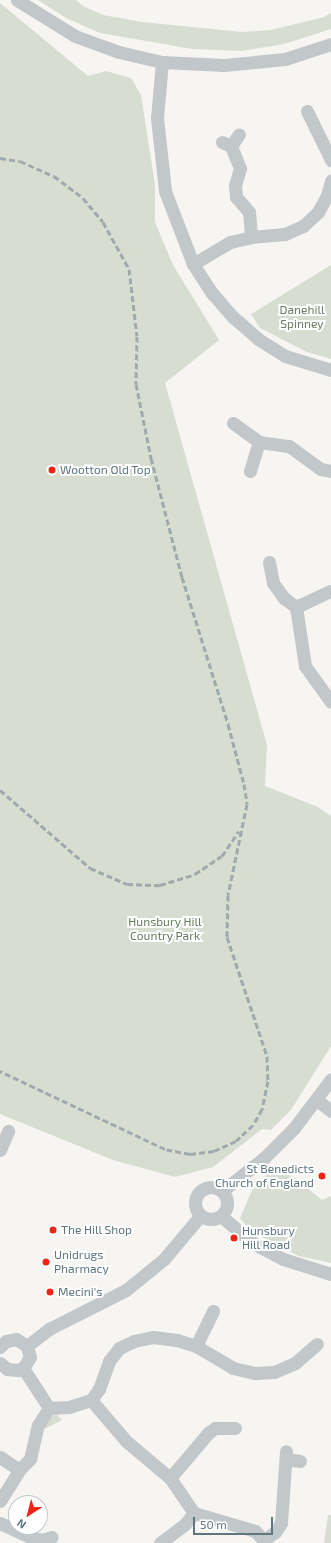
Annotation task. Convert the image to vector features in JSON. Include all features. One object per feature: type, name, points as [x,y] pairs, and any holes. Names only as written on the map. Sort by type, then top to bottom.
[{"type":"street","points":[[17,0],[75,36],[119,52],[162,62],[224,65],[285,59],[331,44]]},
{"type":"street","points":[[162,62],[157,118],[165,191],[193,264],[212,293],[233,317],[258,339],[285,356],[331,370]]},
{"type":"street","points":[[313,115],[331,160]]},
{"type":"street","points":[[239,134],[226,144],[240,168],[235,185],[236,197],[249,212],[251,237]]},
{"type":"street","points":[[193,264],[230,242],[251,237],[285,234],[302,226],[318,212],[327,196],[331,181]]},
{"type":"street","points":[[233,423],[259,442],[289,446],[321,469],[331,471]]},
{"type":"street","points":[[250,471],[259,442]]},
{"type":"street","points":[[269,562],[273,583],[284,598],[296,608],[301,629],[304,666],[331,702]]},
{"type":"street","points":[[296,608],[331,591]]},
{"type":"street","points":[[222,1191],[264,1158],[294,1128],[317,1100],[331,1079]]},
{"type":"street","points":[[317,1100],[331,1111]]},
{"type":"street","points":[[0,1150],[8,1131]]},
{"type":"street","points":[[213,1187],[222,1191],[227,1201],[221,1216],[211,1219],[201,1215],[196,1206],[199,1192],[213,1187]]},
{"type":"street","points":[[27,1346],[49,1329],[126,1290],[164,1259],[201,1215]]},
{"type":"street","points":[[221,1216],[253,1243],[283,1259],[331,1274]]},
{"type":"street","points":[[196,1346],[213,1311]]},
{"type":"street","points":[[49,1408],[69,1407],[91,1400],[99,1389],[109,1361],[119,1348],[134,1341],[152,1337],[177,1340],[196,1346],[233,1368],[255,1373],[274,1372],[295,1363],[317,1344]]},
{"type":"street","points":[[0,1363],[12,1371],[23,1368],[30,1357],[27,1346],[16,1339],[2,1340]]},
{"type":"street","points":[[23,1368],[49,1408]]},
{"type":"street","points":[[91,1400],[126,1442],[170,1478],[194,1513],[210,1520],[241,1526],[254,1531],[265,1541],[275,1532],[281,1523],[286,1455],[300,1461]]},
{"type":"street","points":[[0,1501],[19,1470],[32,1453],[38,1425],[49,1408]]},
{"type":"street","points":[[170,1478],[208,1433],[215,1428],[235,1428]]},
{"type":"street","points":[[0,1457],[19,1470]]},
{"type":"street","points":[[160,1543],[185,1524],[194,1513]]},
{"type":"street","points":[[0,1523],[19,1533],[45,1540]]},
{"type":"green space","points":[[38,0],[76,0],[83,6],[103,15],[142,22],[242,32],[271,30],[324,17],[331,13],[331,29],[284,44],[242,51],[192,49],[100,33],[66,18]]},
{"type":"green space","name":"Hunsbury Hill Country Park","points":[[0,3],[88,76],[106,71],[131,78],[141,95],[155,185],[155,222],[173,265],[219,340],[165,383],[267,745],[265,786],[318,807],[331,816],[331,1046],[291,1110],[271,1130],[262,1129],[213,1167],[175,1177],[113,1160],[0,1114]]},
{"type":"green space","name":"Danehill Spinney","points":[[331,265],[331,359],[307,352],[260,328],[251,314]]},
{"type":"green space","points":[[283,1172],[299,1181],[322,1200],[331,1196],[331,1263],[299,1256],[270,1242],[250,1230],[240,1218],[253,1188],[268,1174]]},
{"type":"green space","points":[[56,1414],[62,1420],[41,1431],[47,1420]]},
{"type":"green space","points":[[328,1515],[331,1515],[331,1543],[324,1543]]},
{"type":"railway","points":[[0,158],[20,161],[54,176],[83,198],[103,222],[129,269],[137,336],[136,384],[151,458],[182,577],[228,724],[244,784],[247,804],[228,895],[227,937],[267,1056],[268,1081],[262,1109],[253,1125],[236,1141],[214,1151],[190,1154],[165,1149],[0,1071]]},
{"type":"railway","points":[[0,790],[90,868],[127,884],[160,885],[195,874],[222,856],[239,831]]},
{"type":"place","name":"Wootton Old Top","points":[[52,470]]},
{"type":"place","name":"St Benedicts Church of England","points":[[322,1176]]},
{"type":"place","name":"The Hill Shop","points":[[53,1230]]},
{"type":"place","name":"Hunsbury Hill Road","points":[[234,1238]]},
{"type":"place","name":"Unidrugs Pharmacy","points":[[46,1262]]},
{"type":"place","name":"Mecini's","points":[[50,1292]]}]
